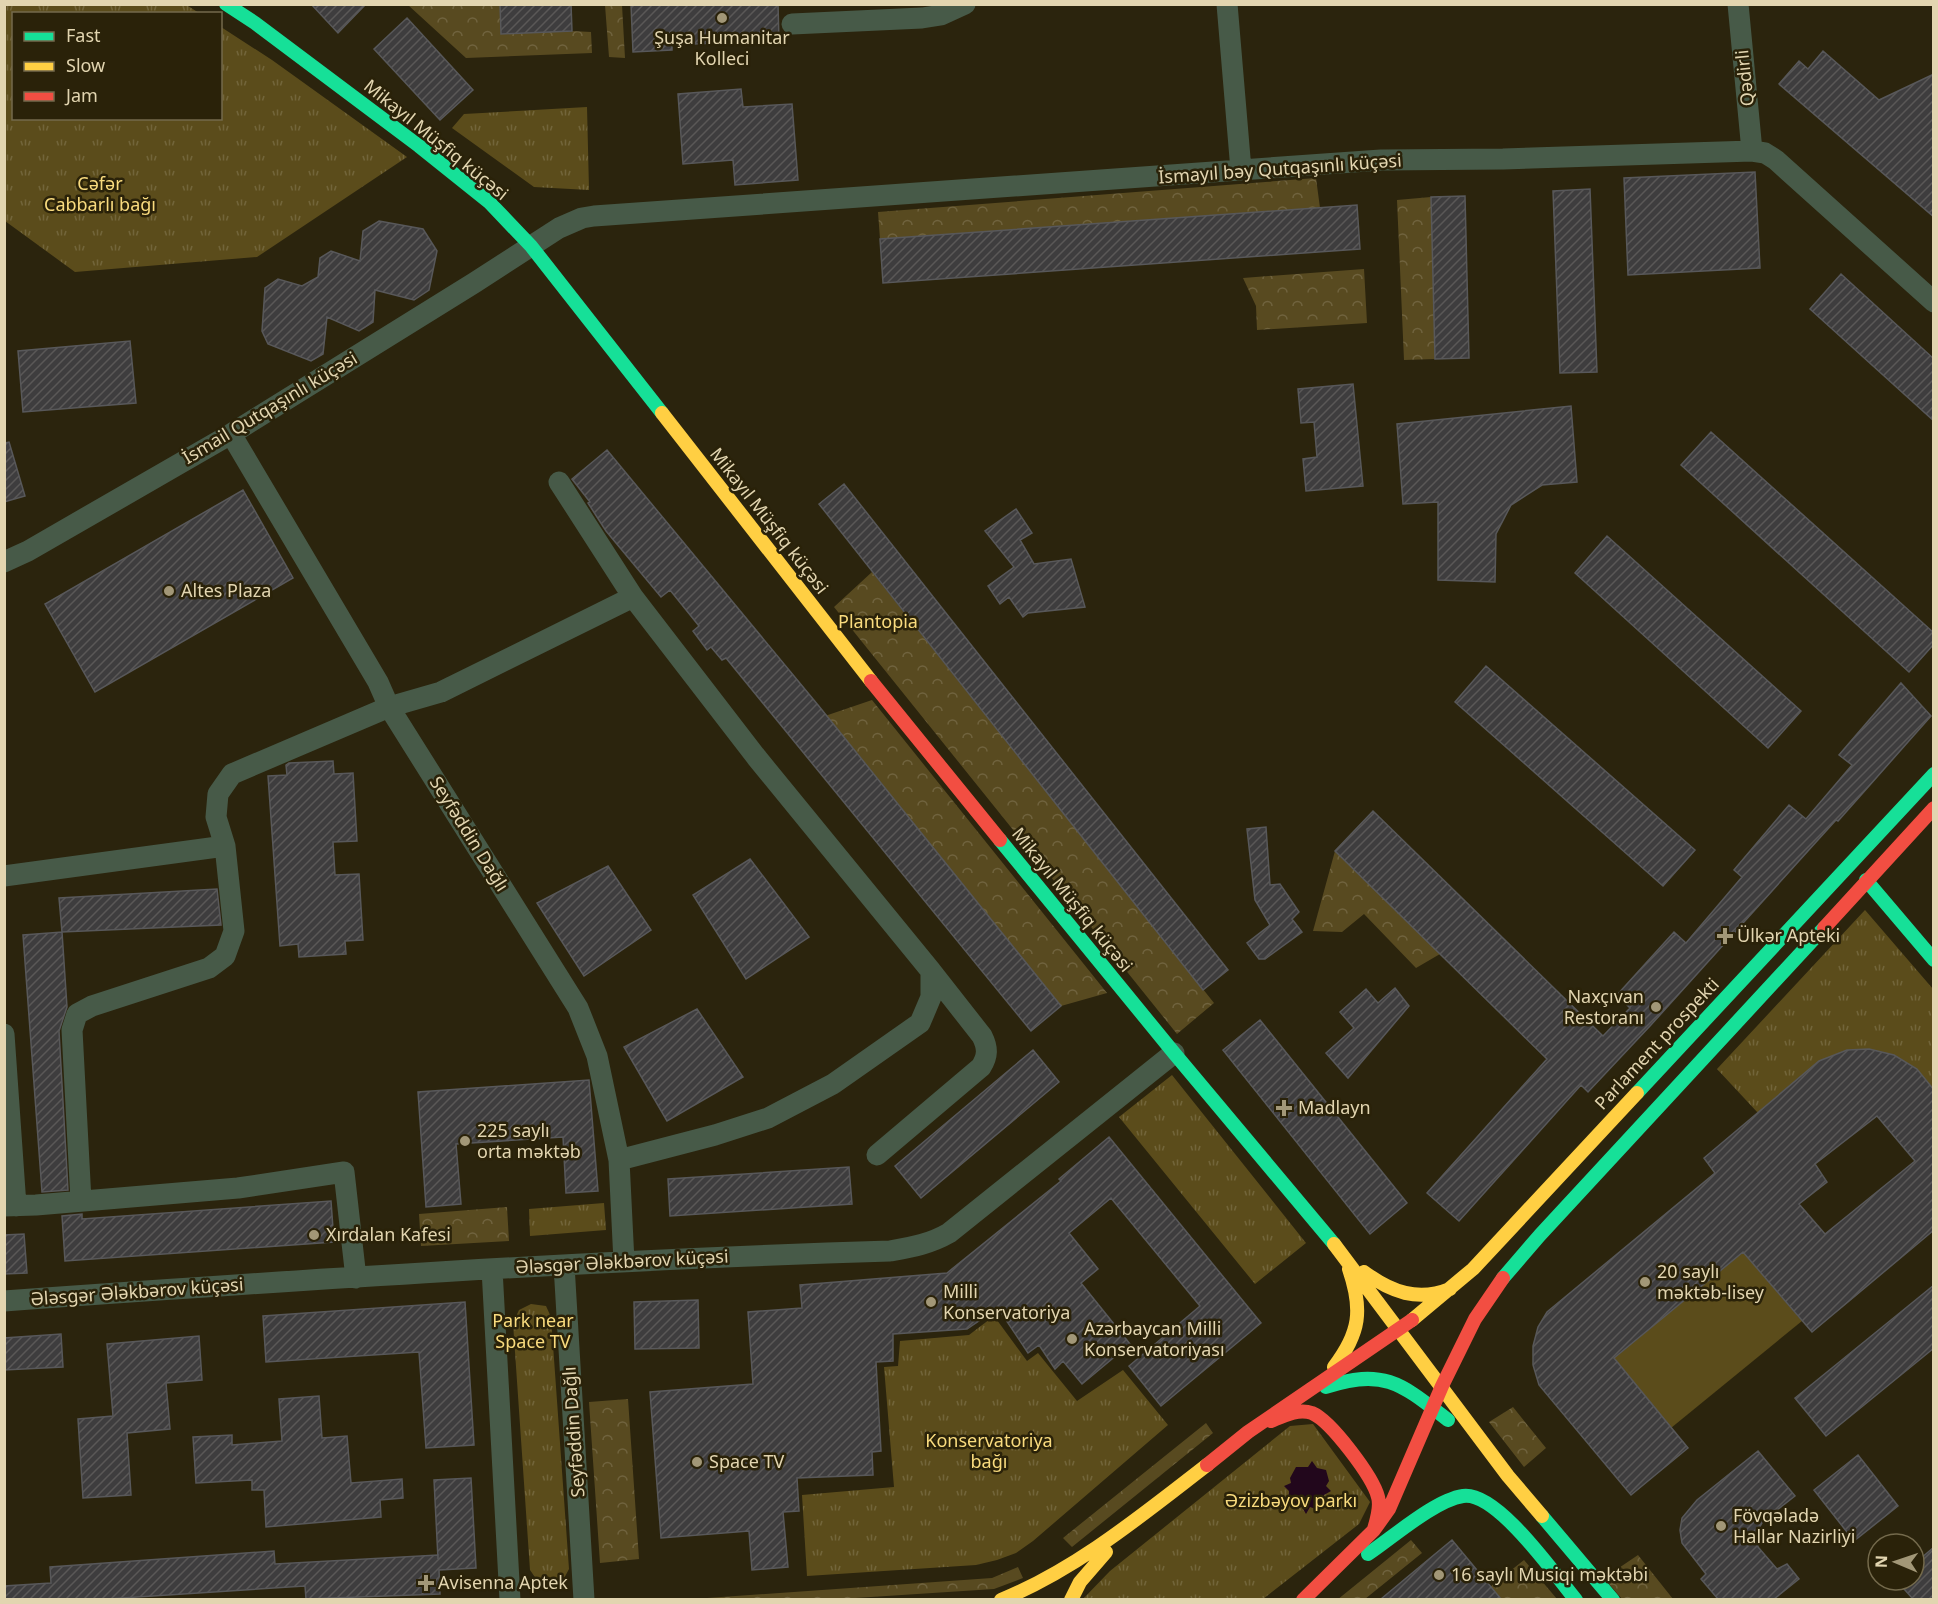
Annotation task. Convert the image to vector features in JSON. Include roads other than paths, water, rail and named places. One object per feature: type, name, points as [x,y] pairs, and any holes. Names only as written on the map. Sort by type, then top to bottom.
[{"type":"main road","name":"Mikayıl Müşfiq küçəsi","points":[[226,4],[255,23],[454,173],[489,202],[531,246],[862,671],[1174,1053],[1345,1257]]},
{"type":"main road","name":"Mikayıl Müşfiq küçəsi","points":[[244,4],[255,23]]},
{"type":"main road","name":"Parlament prospekti","points":[[1284,1406],[1426,1311],[1454,1287],[1934,774]]},
{"type":"main road","points":[[1305,1599],[1374,1530],[1396,1497],[1442,1386],[1475,1319],[1502,1279],[1934,808]]},
{"type":"main road","points":[[1866,880],[1934,960]]},
{"type":"main road","points":[[1345,1257],[1376,1281],[1404,1294],[1428,1296],[1454,1287]]},
{"type":"main road","points":[[1345,1257],[1508,1476],[1613,1599]]},
{"type":"main road","points":[[1326,1377],[1346,1352],[1357,1326],[1359,1307],[1355,1285],[1345,1257]]},
{"type":"main road","points":[[1001,1599],[1030,1588],[1131,1524],[1284,1406],[1335,1383],[1367,1376],[1392,1381],[1451,1422],[1508,1476]]},
{"type":"main road","points":[[1248,1432],[1302,1411],[1314,1413],[1321,1418],[1370,1480],[1378,1496],[1379,1514],[1374,1530]]},
{"type":"main road","points":[[1305,1599],[1419,1517],[1454,1498],[1464,1496],[1486,1502],[1504,1515],[1576,1599]]},
{"type":"main road","points":[[1071,1599],[1080,1582],[1131,1524]]},
{"type":"street","points":[[792,24],[922,18],[941,15],[965,4]]},
{"type":"street","points":[[1227,4],[1240,170]]},
{"type":"street","name":"Qədirli","points":[[1738,4],[1752,151]]},
{"type":"street","points":[[1752,151],[1765,153],[1776,160],[1934,302]]},
{"type":"street","name":"İsmayıl bəy Qutqaşınlı küçəsi","points":[[531,246],[570,222],[594,216],[1381,160],[1503,159],[1752,151]]},
{"type":"street","name":"İsmail Qutqaşınlı küçəsi","points":[[4,562],[28,551],[231,434],[531,246]]},
{"type":"street","name":"Seyfəddin Dağlı","points":[[231,434],[378,681],[389,707],[578,1008],[597,1056],[619,1160],[624,1262]]},
{"type":"street","points":[[559,482],[633,597],[757,758],[931,971],[986,1044],[987,1055],[981,1067],[877,1155]]},
{"type":"street","points":[[81,1202],[72,1030],[77,1014],[92,1006],[209,968],[225,956],[234,931],[225,846],[216,817],[218,794],[232,774],[389,707],[441,692],[633,597]]},
{"type":"street","points":[[4,876],[225,846]]},
{"type":"street","points":[[619,1160],[715,1136],[768,1118],[833,1084],[920,1023],[931,997],[931,971]]},
{"type":"street","points":[[4,1034],[10,1206],[238,1188],[344,1172],[356,1278]]},
{"type":"street","name":"Ələsgər Ələkbərov küçəsi","points":[[4,1301],[721,1256],[890,1251],[931,1243],[950,1233],[1174,1053]]},
{"type":"street","name":"Seyfəddin Dağlı","points":[[564,1265],[584,1599]]},
{"type":"street","points":[[492,1269],[510,1599]]},
{"type":"place","name":"Şuşa Humanitar Kolleci","points":[[722,18]]},
{"type":"place","name":"Altes Plaza","points":[[169,591]]},
{"type":"place","name":"Ülkər Apteki","points":[[1725,936]]},
{"type":"place","name":"Naxçıvan Restoranı","points":[[1656,1007]]},
{"type":"place","name":"Madlayn","points":[[1284,1108]]},
{"type":"place","name":"225 saylı orta məktəb","points":[[465,1141]]},
{"type":"place","name":"Xırdalan Kafesi","points":[[314,1235]]},
{"type":"place","name":"20 saylı məktəb-lisey","points":[[1645,1282]]},
{"type":"place","name":"Milli Konservatoriya","points":[[931,1302]]},
{"type":"place","name":"Azərbaycan Milli Konservatoriyası","points":[[1072,1339]]},
{"type":"place","name":"Space TV","points":[[697,1462]]},
{"type":"place","name":"Fövqəladə Hallar Nazirliyi","points":[[1721,1526]]},
{"type":"place","name":"16 saylı Musiqi məktəbi","points":[[1439,1575]]},
{"type":"place","name":"Avisenna Aptek","points":[[426,1583]]},
{"type":"park label","name":"Cəfər Cabbarlı bağı","points":[[100,194]]},
{"type":"park label","name":"Plantopia","points":[[878,622]]},
{"type":"park label","name":"Park near Space TV","points":[[533,1331]]},
{"type":"park label","name":"Konservatoriya bağı","points":[[989,1451]]},
{"type":"park label","name":"Əzizbəyov parkı","points":[[1291,1501]]}]
